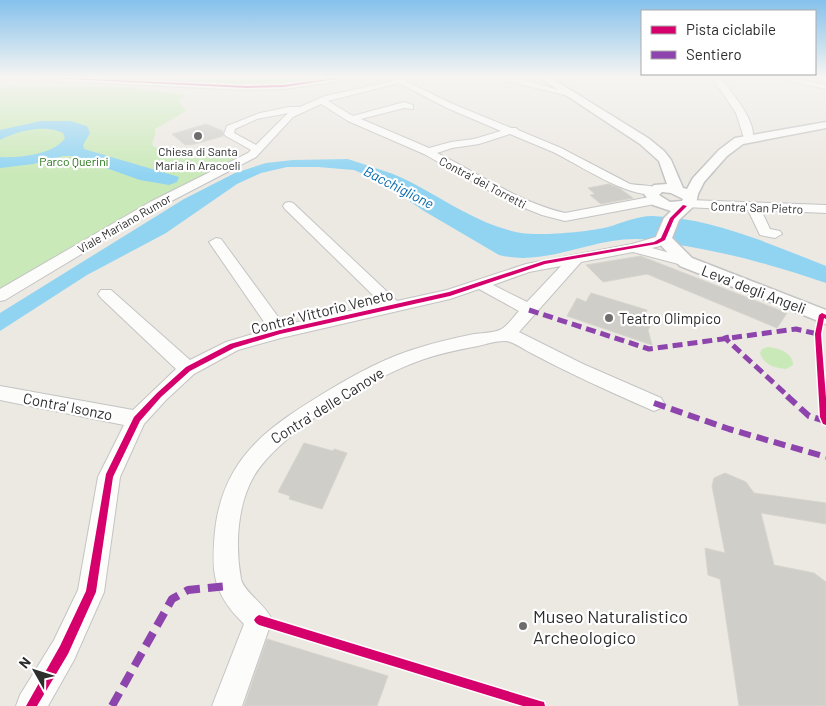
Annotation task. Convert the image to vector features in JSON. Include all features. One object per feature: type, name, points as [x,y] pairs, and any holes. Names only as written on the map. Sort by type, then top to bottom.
[{"type":"street","points":[[253,151],[229,134],[230,128],[238,123],[265,115],[301,109]]},
{"type":"street","name":"Viale Mariano Rumor","points":[[0,296],[154,204],[253,151],[290,115],[301,109]]},
{"type":"street","name":"Contra' dei Torretti","points":[[338,109],[351,118],[428,152],[530,207],[550,214],[565,217],[673,201]]},
{"type":"street","points":[[351,118],[385,109]]},
{"type":"street","points":[[458,109],[513,130],[557,150],[626,186],[673,201]]},
{"type":"street","points":[[591,109],[644,140],[665,160],[670,172],[673,201],[661,246],[632,248],[577,258],[551,270],[530,310],[508,334],[577,369],[654,403]]},
{"type":"street","points":[[737,109],[754,137]]},
{"type":"street","points":[[673,201],[698,181],[723,153],[739,141],[823,127]]},
{"type":"street","points":[[428,152],[451,145],[475,142],[513,130]]},
{"type":"street","name":"Contra' San Pietro","points":[[673,201],[754,207],[826,209]]},
{"type":"street","points":[[289,206],[393,306]]},
{"type":"street","points":[[754,207],[765,232],[775,234]]},
{"type":"street","points":[[216,242],[280,332]]},
{"type":"street","name":"Leva' degli Angeli","points":[[661,246],[686,262],[824,316]]},
{"type":"street","name":"Contra' Vittorio Veneto","points":[[31,706],[64,650],[91,592],[109,477],[137,419],[159,395],[188,369],[232,346],[280,332],[450,294],[482,284],[551,270]]},
{"type":"street","points":[[482,284],[530,310]]},
{"type":"street","points":[[106,294],[188,369]]},
{"type":"street","name":"Contra' delle Canove","points":[[226,706],[259,620],[229,586],[226,550],[227,516],[236,486],[258,452],[269,439],[338,395],[392,365],[418,354],[472,340],[508,334]]},
{"type":"street","name":"Contra' Isonzo","points":[[0,392],[137,419]]},
{"type":"green space","name":"Parco Querini","points":[[0,109],[185,109],[186,111],[155,129],[152,144],[154,147],[188,151],[191,158],[225,149],[240,158],[142,206],[0,291]]},
{"type":"green space","points":[[768,347],[788,354],[793,365],[786,369],[777,368],[766,363],[760,353],[762,349]]},
{"type":"water","points":[[41,121],[70,121],[87,126],[90,133],[83,145],[84,149],[179,177],[177,182],[169,185],[140,180],[72,156],[0,168],[0,157],[26,156],[44,152],[60,144],[65,138],[63,133],[48,129],[22,131],[0,140],[0,130]]},
{"type":"water","name":"Bacchiglione","points":[[348,159],[410,181],[468,214],[507,230],[530,234],[565,233],[599,229],[646,216],[675,218],[741,233],[826,266],[826,283],[730,255],[637,239],[620,240],[534,257],[516,258],[499,255],[424,211],[380,181],[354,170],[287,167],[261,173],[237,184],[166,233],[87,275],[0,331],[0,313],[184,199],[235,173],[266,163],[293,160]]},
{"type":"building","name":"Chiesa di Santa Maria in Aracoeli","points":[[206,124],[223,131],[223,136],[185,145],[172,134]]},
{"type":"building","points":[[609,184],[619,188],[633,198],[601,204],[590,195],[595,194],[588,188]]},
{"type":"building","points":[[641,256],[787,313],[777,328],[647,274],[603,282],[586,265]]},
{"type":"building","name":"Teatro Olimpico","points":[[591,293],[647,310],[644,320],[652,323],[648,330],[652,345],[567,316],[577,298],[586,302]]},
{"type":"building","points":[[304,443],[347,453],[322,509],[289,499],[290,496],[278,492]]},
{"type":"building","points":[[725,473],[746,482],[754,493],[826,503],[826,524],[761,513],[774,565],[814,573],[826,582],[826,706],[739,706],[720,579],[708,575],[705,548],[725,553],[712,486],[714,478]]},
{"type":"building","points":[[267,639],[388,676],[377,706],[244,706]]},
{"type":"marked path","points":[[529,310],[649,349],[796,329],[818,334]]},
{"type":"marked path","points":[[729,337],[725,338],[809,416],[826,421]]},
{"type":"marked path","points":[[654,403],[729,429],[826,457]]},
{"type":"marked path","points":[[112,706],[172,599],[188,590],[229,586]]},
{"type":"cycle path","points":[[31,706],[64,650],[91,592],[109,477],[137,419],[159,395],[188,369],[232,346],[280,332],[450,294],[544,263],[655,243],[663,239],[672,218],[685,206]]},
{"type":"cycle path","points":[[826,317],[822,315],[818,334],[824,417],[826,422]]},
{"type":"cycle path","points":[[259,620],[540,706]]},
{"type":"place","name":"Chiesa di Santa Maria in Aracoeli","points":[[198,136]]},
{"type":"place","name":"Teatro Olimpico","points":[[609,318]]},
{"type":"place","name":"Museo Naturalistico Archeologico","points":[[523,626]]}]
